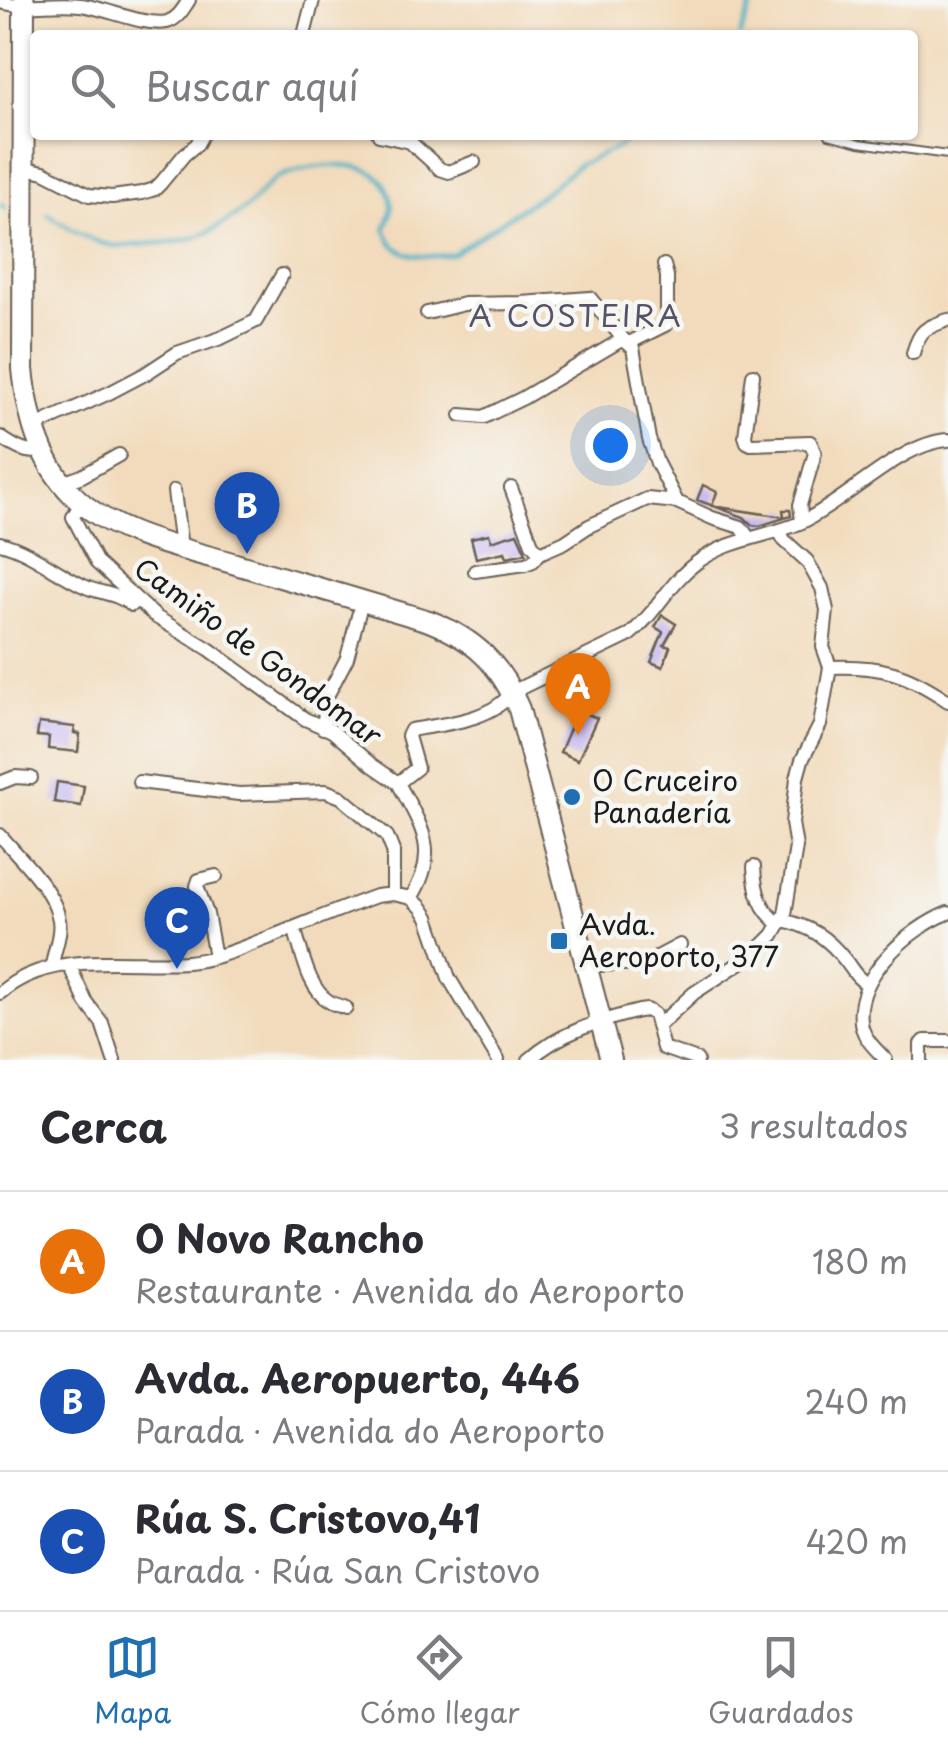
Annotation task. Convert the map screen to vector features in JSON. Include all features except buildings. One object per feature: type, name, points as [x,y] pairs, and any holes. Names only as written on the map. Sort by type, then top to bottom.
[{"type":"main road","points":[[24,3],[23,369],[27,409],[41,450],[62,483],[81,503],[118,526],[429,621],[460,634],[480,650],[512,692],[524,728],[611,1060]]},
{"type":"street","points":[[0,2],[83,4],[172,28],[189,0]]},
{"type":"street","points":[[305,30],[312,0]]},
{"type":"street","points":[[22,167],[44,172],[89,195],[142,193],[155,189],[199,140]]},
{"type":"street","points":[[401,140],[410,142],[440,169],[449,172],[474,162]]},
{"type":"street","points":[[461,415],[484,417],[626,341],[667,324],[668,276],[664,265]]},
{"type":"street","points":[[32,427],[109,393],[176,353],[256,321],[282,276]]},
{"type":"street","points":[[427,312],[464,304],[590,298],[633,348],[652,451],[677,502]]},
{"type":"street","points":[[913,353],[917,338],[926,327],[948,320]]},
{"type":"street","points":[[754,375],[747,442],[795,440],[814,446],[800,505],[802,522]]},
{"type":"street","points":[[0,437],[22,450],[41,450]]},
{"type":"street","points":[[512,692],[628,636],[681,576],[730,543],[802,522],[911,452],[931,442],[948,440]]},
{"type":"street","points":[[62,483],[119,455]]},
{"type":"street","points":[[511,488],[532,544],[540,552]]},
{"type":"street","points":[[174,490],[181,548]]},
{"type":"street","points":[[475,570],[526,564],[540,552],[647,499],[677,502],[742,527],[748,537]]},
{"type":"street","name":"Camiño de Gondomar","points":[[81,503],[73,517],[96,562],[156,617],[210,648],[305,719],[332,731],[398,783],[418,815],[427,850],[420,884],[411,898]]},
{"type":"street","points":[[659,1025],[694,993],[756,953],[781,922],[796,846],[792,823],[796,778],[820,725],[830,667],[823,647],[826,610],[822,588],[807,562],[779,530]]},
{"type":"street","points":[[0,543],[51,565],[91,589],[123,598],[162,629],[174,627]]},
{"type":"street","points":[[322,728],[327,696],[347,658],[362,600]]},
{"type":"street","points":[[830,667],[880,669],[917,680],[948,701]]},
{"type":"street","name":"Camiño de Gondomar","points":[[398,783],[417,768],[408,736],[410,730],[482,714],[505,702],[512,692]]},
{"type":"street","points":[[0,783],[15,777],[31,778]]},
{"type":"street","points":[[139,782],[239,794],[317,790],[334,793],[392,843],[394,894]]},
{"type":"street","points":[[0,835],[47,892],[56,910],[60,928],[52,967]]},
{"type":"street","points":[[754,868],[755,892],[768,915],[781,922],[798,923],[824,936],[857,979],[867,984]]},
{"type":"street","points":[[214,958],[208,914],[196,886],[199,880],[216,876]]},
{"type":"street","points":[[0,993],[20,978],[52,967],[214,958],[376,896],[394,894],[411,898],[428,918],[448,978],[498,1060]]},
{"type":"street","points":[[886,1060],[868,1040],[862,1026],[867,984],[885,959],[920,929],[948,913]]},
{"type":"street","points":[[294,928],[319,993],[329,1002],[346,1008]]},
{"type":"street","points":[[586,967],[646,963],[680,945]]},
{"type":"street","points":[[70,965],[86,1002],[102,1023],[114,1060]]},
{"type":"street","points":[[529,1060],[564,1035],[600,1021],[647,1010],[659,1025],[663,1048]]},
{"type":"street","points":[[921,1060],[921,1044],[925,1040],[948,1042]]},
{"type":"street","points":[[652,1060],[656,1050],[663,1048],[696,1060]]},
{"type":"lane","points":[[848,140],[948,155]]},
{"type":"waterway","points":[[742,30],[754,0]]},
{"type":"waterway","points":[[48,214],[107,245],[176,242],[200,236],[228,221],[279,177],[320,166],[352,166],[378,176],[386,186],[392,207],[385,229],[394,245],[414,255],[446,255],[544,193],[578,165],[627,140]]},
{"type":"waterway","points":[[0,204],[4,207]]},
{"type":"place","name":"Avda. Aeropuerto, 446","points":[[247,554]]},
{"type":"place","name":"O Novo Rancho","points":[[578,735]]},
{"type":"place","name":"O Cruceiro Panadería","points":[[572,797]]},
{"type":"place","name":"Avda. Aeroporto, 377","points":[[559,941]]},
{"type":"place","name":"Rúa S. Cristovo,41","points":[[177,969]]},
{"type":"district","name":"A COSTEIRA","points":[[576,317]]}]
